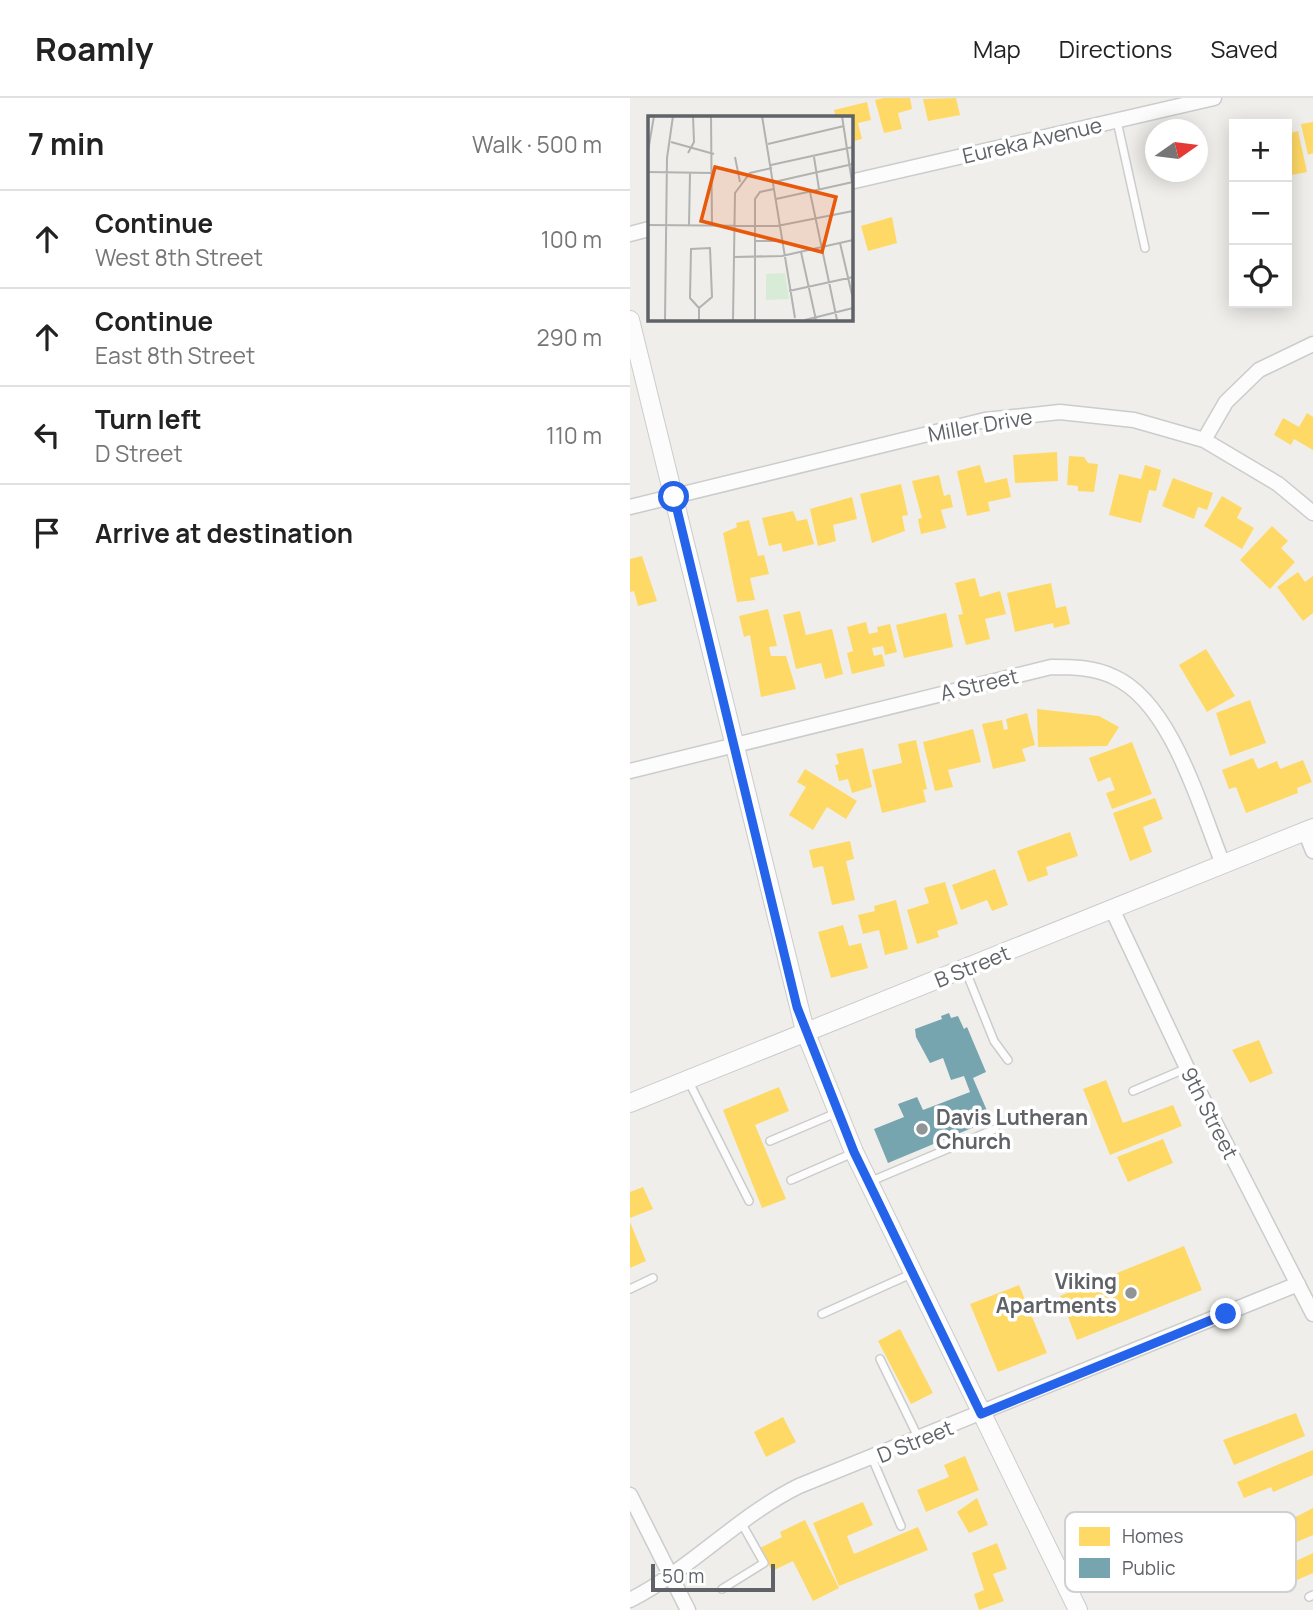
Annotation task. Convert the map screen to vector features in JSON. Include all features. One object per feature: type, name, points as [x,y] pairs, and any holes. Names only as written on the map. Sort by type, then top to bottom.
[{"type":"street","name":"Eureka Avenue","points":[[852,183],[1214,98]]},
{"type":"street","points":[[630,234],[648,229]]},
{"type":"street","points":[[630,320],[806,1031],[837,1113],[868,1182],[1065,1584]]},
{"type":"street","points":[[1204,440],[1226,401],[1259,370],[1313,344]]},
{"type":"street","name":"Miller Drive","points":[[630,508],[998,419],[1060,412],[1134,420],[1204,440],[1278,484],[1313,513]]},
{"type":"street","name":"A Street","points":[[630,771],[1051,667],[1084,668],[1115,677],[1144,697],[1168,729],[1223,864]]},
{"type":"street","points":[[1309,829],[1313,851]]},
{"type":"street","name":"B Street","points":[[630,1102],[1309,829]]},
{"type":"street","name":"9th Street","points":[[1112,909],[1187,1068],[1313,1314]]},
{"type":"street","name":"D Street","points":[[630,1600],[671,1576],[781,1495],[1298,1284]]},
{"type":"street","points":[[630,1495],[688,1610]]},
{"type":"street","points":[[1069,1592],[1078,1610]]},
{"type":"lane","points":[[1117,121],[1145,248]]},
{"type":"lane","points":[[965,968],[994,1041],[1009,1060]]},
{"type":"lane","points":[[1133,1091],[1187,1068]]},
{"type":"lane","points":[[688,1080],[749,1200]]},
{"type":"lane","points":[[770,1142],[837,1113]]},
{"type":"lane","points":[[868,1182],[995,1129]]},
{"type":"lane","points":[[790,1180],[854,1152]]},
{"type":"lane","points":[[822,1314],[912,1274]]},
{"type":"lane","points":[[630,1289],[653,1278]]},
{"type":"lane","points":[[880,1359],[919,1440]]},
{"type":"lane","points":[[872,1458],[901,1526]]},
{"type":"lane","points":[[722,1589],[764,1563],[742,1524]]},
{"type":"building: Homes","points":[[910,98],[912,109],[898,113],[902,129],[884,133],[875,100]]},
{"type":"building: Homes","points":[[956,98],[960,115],[928,121],[923,99]]},
{"type":"building: Homes","points":[[867,102],[871,120],[858,123],[862,139],[852,142],[852,116],[836,116],[834,110]]},
{"type":"building: Homes","points":[[1313,122],[1313,153],[1308,155],[1301,124]]},
{"type":"building: Homes","points":[[1298,131],[1307,172],[1292,175],[1292,133]]},
{"type":"building: Homes","points":[[892,217],[897,243],[868,251],[861,226]]},
{"type":"building: Homes","points":[[1307,413],[1313,417],[1313,450],[1294,439],[1291,445],[1274,435],[1283,418],[1299,427]]},
{"type":"building: Homes","points":[[1057,452],[1058,481],[1015,483],[1013,455]]},
{"type":"building: Homes","points":[[1069,456],[1084,457],[1088,463],[1098,464],[1094,492],[1078,491],[1078,486],[1067,485]]},
{"type":"building: Homes","points":[[980,465],[985,483],[1007,478],[1011,497],[988,502],[990,511],[967,516],[957,471]]},
{"type":"building: Homes","points":[[1145,465],[1161,470],[1156,491],[1149,490],[1141,523],[1109,515],[1119,474],[1141,479]]},
{"type":"building: Homes","points":[[939,475],[944,496],[950,494],[953,507],[941,510],[946,528],[921,534],[918,519],[922,518],[912,481]]},
{"type":"building: Homes","points":[[1173,478],[1213,493],[1207,510],[1198,507],[1194,519],[1162,506]]},
{"type":"building: Homes","points":[[901,484],[908,515],[902,516],[905,531],[872,543],[860,494]]},
{"type":"building: Homes","points":[[1222,496],[1242,508],[1237,518],[1254,528],[1242,549],[1204,526]]},
{"type":"building: Homes","points":[[852,497],[857,519],[833,525],[836,541],[818,546],[810,509]]},
{"type":"building: Homes","points":[[793,511],[797,521],[807,519],[814,544],[783,552],[781,543],[769,546],[762,518]]},
{"type":"building: Homes","points":[[749,520],[758,556],[764,555],[769,574],[750,578],[755,600],[737,602],[723,533],[737,527],[736,523]]},
{"type":"building: Homes","points":[[1272,526],[1288,541],[1281,548],[1295,562],[1270,589],[1240,560]]},
{"type":"building: Homes","points":[[642,556],[657,601],[638,606],[634,591],[630,592],[630,559]]},
{"type":"building: Homes","points":[[1298,572],[1305,582],[1313,576],[1313,613],[1303,621],[1277,587]]},
{"type":"building: Homes","points":[[975,578],[980,597],[1000,591],[1006,614],[985,619],[990,639],[966,645],[958,615],[963,614],[955,583]]},
{"type":"building: Homes","points":[[1051,583],[1056,608],[1066,606],[1070,624],[1054,628],[1053,623],[1015,632],[1007,593]]},
{"type":"building: Homes","points":[[768,609],[777,646],[769,647],[771,656],[786,656],[796,689],[761,697],[750,635],[744,637],[739,616]]},
{"type":"building: Homes","points":[[800,611],[806,635],[832,629],[843,674],[825,679],[821,663],[796,669],[783,615]]},
{"type":"building: Homes","points":[[946,613],[953,647],[904,658],[896,625]]},
{"type":"building: Homes","points":[[866,622],[869,634],[878,632],[877,627],[890,624],[897,652],[885,655],[883,646],[872,648],[874,656],[882,654],[885,666],[852,674],[847,653],[853,651],[847,627]]},
{"type":"building: Homes","points":[[1206,649],[1235,696],[1207,712],[1179,665]]},
{"type":"building: Homes","points":[[1250,700],[1266,743],[1230,756],[1216,713]]},
{"type":"building: Homes","points":[[1037,709],[1099,716],[1119,727],[1107,746],[1038,747]]},
{"type":"building: Homes","points":[[1027,713],[1035,745],[1022,749],[1026,761],[993,769],[982,724],[1002,720],[1004,730],[1008,729],[1006,719]]},
{"type":"building: Homes","points":[[973,729],[981,762],[948,770],[953,787],[935,791],[923,742]]},
{"type":"building: Homes","points":[[916,740],[927,789],[923,790],[926,802],[882,813],[872,770],[902,763],[898,744]]},
{"type":"building: Homes","points":[[1132,742],[1152,794],[1112,809],[1106,793],[1115,790],[1110,777],[1098,782],[1089,758]]},
{"type":"building: Homes","points":[[863,748],[872,787],[852,793],[848,779],[839,781],[835,765],[839,764],[836,754]]},
{"type":"building: Homes","points":[[1253,758],[1258,769],[1277,761],[1280,769],[1303,760],[1312,782],[1297,788],[1298,793],[1246,813],[1236,787],[1229,789],[1222,770]]},
{"type":"building: Homes","points":[[805,769],[857,801],[846,819],[827,807],[813,830],[789,815],[806,787],[797,782]]},
{"type":"building: Homes","points":[[1155,798],[1163,819],[1143,827],[1152,852],[1130,861],[1113,813]]},
{"type":"building: Homes","points":[[1070,832],[1078,856],[1046,867],[1048,875],[1028,882],[1017,851]]},
{"type":"building: Homes","points":[[850,841],[854,859],[846,861],[855,900],[832,905],[823,866],[813,868],[809,850]]},
{"type":"building: Homes","points":[[995,869],[1008,905],[992,911],[987,900],[961,910],[952,885]]},
{"type":"building: Homes","points":[[945,882],[958,924],[937,931],[939,937],[917,944],[907,910],[929,903],[924,888]]},
{"type":"building: Homes","points":[[896,900],[908,949],[885,955],[879,930],[863,934],[858,915],[875,911],[874,906]]},
{"type":"building: Homes","points":[[843,925],[849,946],[861,943],[868,968],[831,978],[818,932]]},
{"type":"building: Homes","points":[[1259,1040],[1273,1073],[1250,1083],[1232,1050]]},
{"type":"building: Homes","points":[[1106,1080],[1123,1123],[1173,1105],[1182,1126],[1110,1155],[1083,1089]]},
{"type":"building: Homes","points":[[779,1087],[789,1111],[755,1125],[786,1199],[762,1208],[723,1110]]},
{"type":"building: Homes","points":[[1163,1139],[1173,1163],[1128,1182],[1117,1157]]},
{"type":"building: Homes","points":[[643,1187],[653,1209],[630,1218],[630,1192]]},
{"type":"building: Homes","points":[[630,1222],[646,1261],[630,1268]]},
{"type":"building: Homes","name":"Viking Apartments","points":[[1184,1246],[1202,1290],[1077,1340],[1060,1296]]},
{"type":"building: Homes","points":[[1019,1285],[1047,1353],[998,1372],[970,1304]]},
{"type":"building: Homes","points":[[900,1329],[933,1393],[911,1404],[878,1341]]},
{"type":"building: Homes","points":[[1296,1413],[1305,1436],[1234,1465],[1223,1440]]},
{"type":"building: Homes","points":[[783,1417],[796,1442],[766,1457],[754,1432]]},
{"type":"building: Homes","points":[[1313,1450],[1313,1475],[1273,1492],[1271,1487],[1244,1498],[1237,1482]]},
{"type":"building: Homes","points":[[965,1456],[979,1490],[926,1512],[917,1490],[949,1477],[944,1465]]},
{"type":"building: Homes","points":[[977,1498],[988,1525],[969,1533],[957,1512]]},
{"type":"building: Homes","points":[[863,1502],[873,1525],[847,1536],[854,1554],[918,1527],[928,1550],[839,1586],[813,1523]]},
{"type":"building: Homes","points":[[1313,1508],[1313,1535],[1296,1542],[1296,1517]]},
{"type":"building: Homes","points":[[805,1520],[839,1588],[813,1601],[793,1561],[772,1571],[760,1548],[782,1537],[780,1532]]},
{"type":"building: Homes","points":[[997,1543],[1007,1569],[993,1574],[1004,1601],[979,1610],[974,1594],[984,1590],[972,1553]]},
{"type":"building: Homes","points":[[1313,1553],[1313,1573],[1296,1580],[1296,1561]]},
{"type":"building: Public","points":[[949,1013],[951,1018],[958,1016],[964,1029],[967,1027],[986,1072],[973,1078],[991,1120],[888,1163],[874,1129],[904,1117],[898,1104],[917,1097],[923,1110],[970,1092],[964,1076],[951,1080],[943,1058],[930,1063],[916,1037],[915,1029],[942,1019],[941,1016]]},
{"type":"place","name":"Davis Lutheran Church","points":[[922,1129]]},
{"type":"place","name":"Viking Apartments","points":[[1131,1293]]},
{"type":"route","points":[[674,497],[797,1007],[854,1152],[981,1414],[1226,1314]]}]
